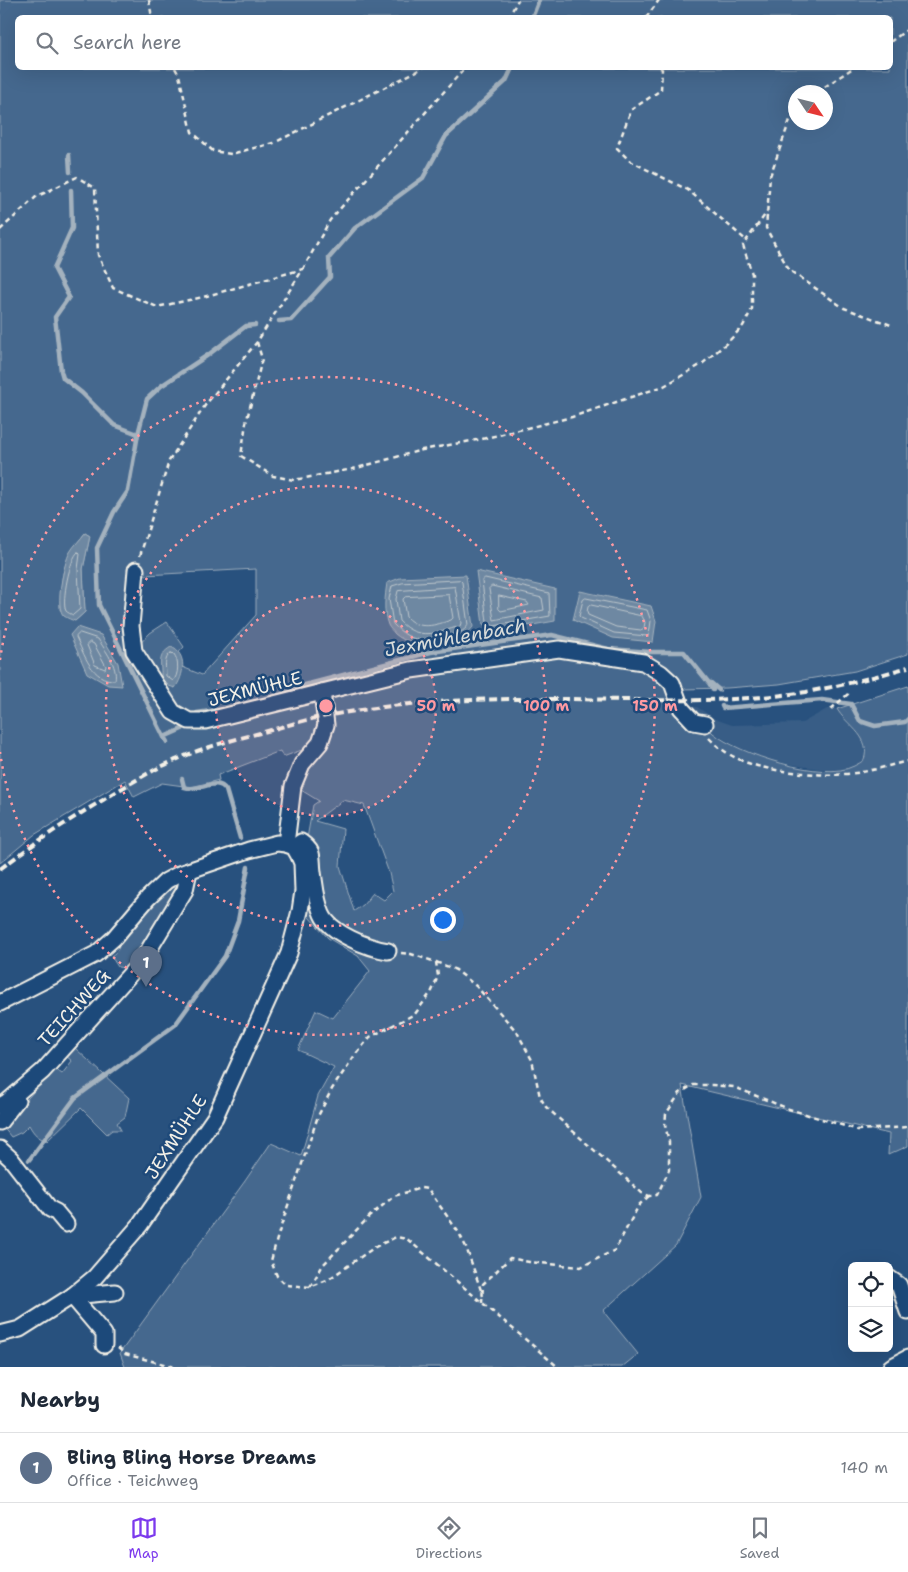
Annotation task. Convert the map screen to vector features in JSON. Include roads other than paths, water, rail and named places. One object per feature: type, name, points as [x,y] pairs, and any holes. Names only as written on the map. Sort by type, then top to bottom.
[{"type":"street","name":"JEXMÜHLE","points":[[136,570],[131,626],[134,650],[173,712],[189,720],[205,721],[411,670],[559,649],[643,662],[661,673],[672,683],[681,708],[699,723]]},
{"type":"street","name":"JEXMÜHLE","points":[[0,1334],[20,1329],[72,1296],[95,1277],[140,1225],[215,1117],[288,953],[300,911],[303,891],[302,863],[290,845],[293,786],[302,764],[320,743],[326,725],[322,692]]},
{"type":"street","points":[[0,1003],[96,954],[114,938],[148,898],[166,881],[189,870],[249,850],[277,843],[290,845],[301,842],[310,848],[321,913],[326,920],[339,932],[355,940],[375,949],[388,951]]},
{"type":"street","name":"TEICHWEG","points":[[0,1106],[38,1076],[142,961],[185,890],[189,870]]},
{"type":"street","points":[[0,1122],[38,1076]]},
{"type":"street","points":[[0,1149],[11,1159],[50,1209],[56,1212],[66,1224]]},
{"type":"street","points":[[893,1281],[899,1285],[908,1312]]},
{"type":"street","points":[[72,1296],[115,1292]]},
{"type":"street","points":[[72,1296],[104,1340]]},
{"type":"street","points":[[891,1367],[908,1358]]},
{"type":"water","points":[[85,533],[90,536],[83,569],[85,612],[75,621],[64,616],[61,611],[61,585],[70,552]]},
{"type":"water","points":[[476,571],[555,589],[555,621],[493,632],[483,625]]},
{"type":"water","points":[[466,575],[473,627],[465,634],[443,642],[415,644],[401,639],[389,627],[385,609],[387,583],[400,578]]},
{"type":"water","points":[[580,591],[651,606],[656,621],[653,642],[613,638],[573,620]]},
{"type":"water","points":[[77,627],[101,635],[118,663],[122,686],[108,685],[87,673],[70,635]]},
{"type":"water","points":[[171,647],[180,655],[183,666],[181,678],[175,688],[169,686],[161,678],[162,657],[166,650]]},
{"type":"waterway","points":[[533,15],[539,0]]},
{"type":"waterway","points":[[279,321],[291,320],[330,277],[329,258],[355,228],[423,178],[446,136],[506,81],[511,70]]},
{"type":"waterway","points":[[69,155],[70,172]]},
{"type":"waterway","points":[[71,190],[72,228],[54,268],[69,297],[55,317],[61,371],[63,378],[82,393],[114,425],[138,434],[128,491],[114,512],[97,548],[99,605],[164,737]]},
{"type":"waterway","points":[[138,434],[147,399],[161,386],[208,355],[246,326],[255,325]]},
{"type":"waterway","name":"Jexmühlenbach","points":[[275,697],[305,685],[431,652],[552,635],[608,649],[684,652],[713,690]]},
{"type":"waterway","name":"Jexmühlenbach","points":[[711,683],[719,690]]},
{"type":"waterway","name":"Jexmühlenbach","points":[[722,706],[723,708],[822,700],[851,704],[860,721],[875,726],[905,722],[908,719]]},
{"type":"waterway","name":"Jexmühlenbach","points":[[194,717],[197,713],[224,709]]},
{"type":"waterway","name":"Jexmühlenbach","points":[[167,742],[164,737],[182,729],[186,724]]},
{"type":"waterway","name":"Jexmühlenbach","points":[[182,779],[184,787],[195,788],[217,784],[226,790],[240,838]]},
{"type":"waterway","name":"Jexmühlenbach","points":[[29,1160],[75,1098],[175,1025],[225,956],[238,921],[248,867]]},
{"type":"railway","points":[[0,869],[76,816],[130,783],[168,763],[219,744],[316,718],[368,709],[472,700],[701,700],[771,696],[832,687],[908,667]]},
{"type":"place","name":"Bling Bling Horse Dreams","points":[[146,987]]}]
